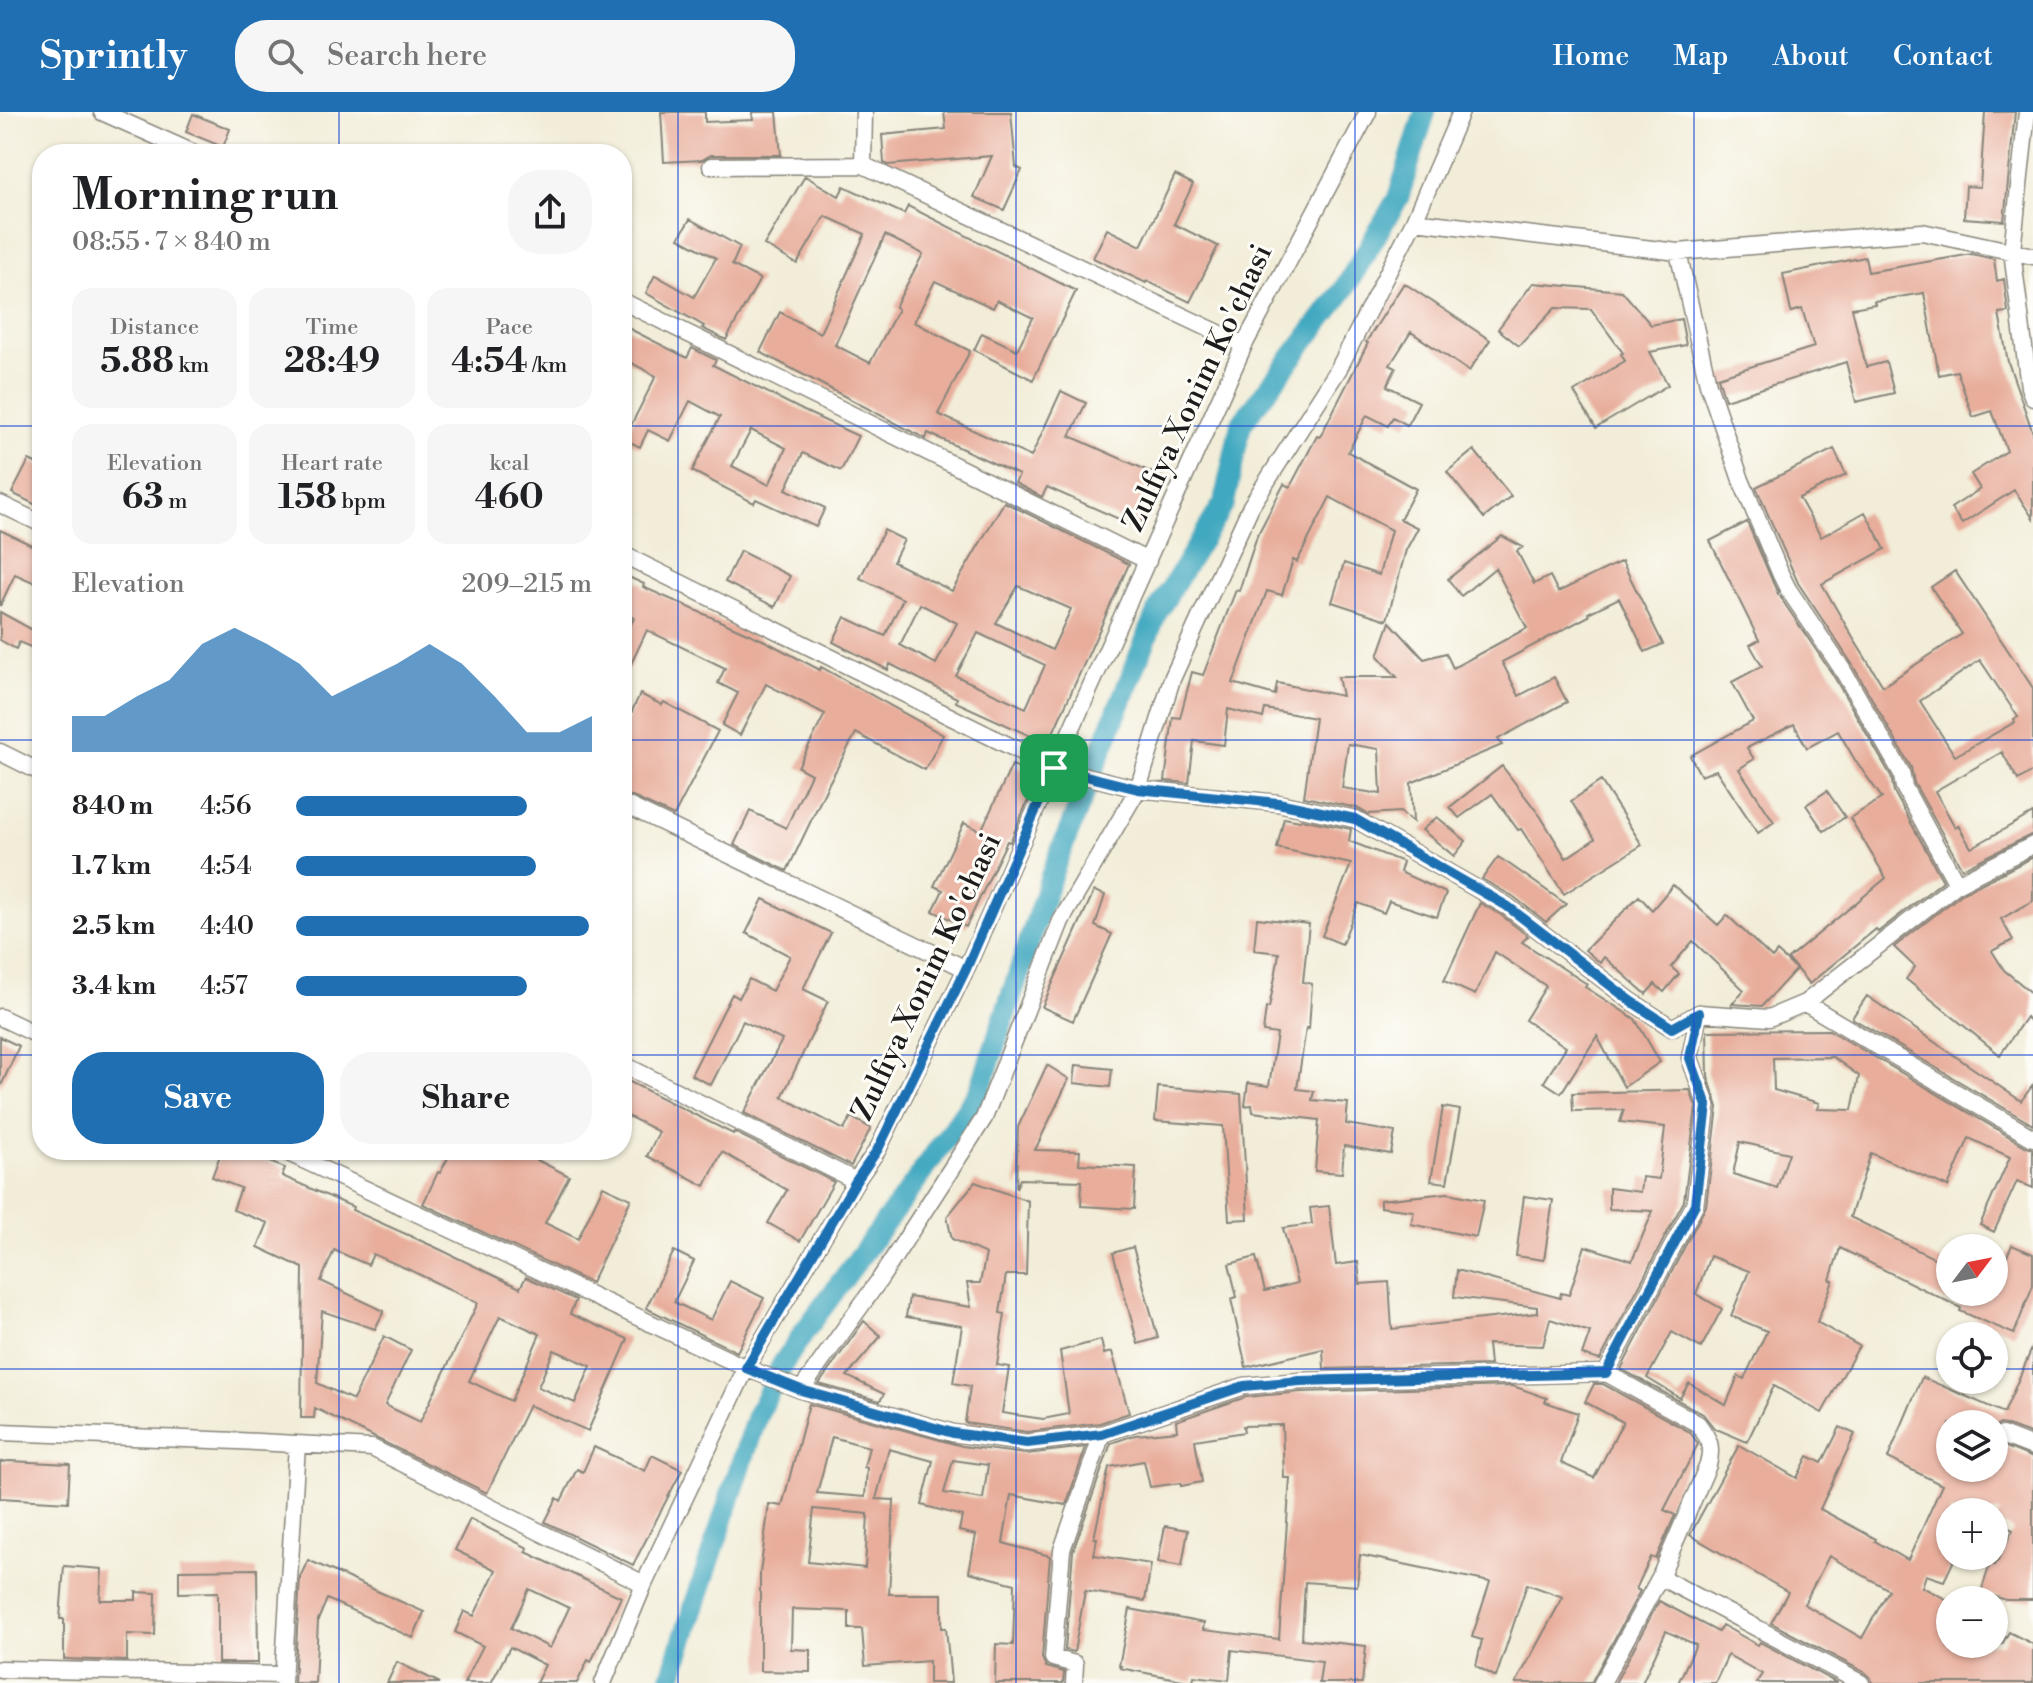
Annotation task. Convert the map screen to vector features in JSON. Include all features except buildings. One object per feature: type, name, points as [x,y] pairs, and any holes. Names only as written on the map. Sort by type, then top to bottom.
[{"type":"street","points":[[102,112],[174,144]]},
{"type":"street","points":[[863,165],[864,112]]},
{"type":"street","name":"Zulfiya Xonim Ko'chasi","points":[[603,1683],[644,1584],[750,1370],[856,1181],[878,1149],[966,969],[1061,770],[1148,561],[1244,345],[1368,112]]},
{"type":"street","points":[[794,1387],[880,1279],[984,1118],[1061,921],[1130,787],[1172,679],[1251,506],[1338,370],[1414,221],[1461,112]]},
{"type":"street","points":[[2027,112],[2012,251],[2029,387],[2033,398]]},
{"type":"street","points":[[711,166],[863,165],[1244,345]]},
{"type":"street","points":[[1414,221],[1678,252],[1922,232],[2033,256]]},
{"type":"street","points":[[1678,252],[1708,384],[1741,480],[1781,575],[1842,669],[1901,772],[1904,787],[1957,884]]},
{"type":"street","points":[[632,306],[1148,561]]},
{"type":"street","points":[[0,504],[32,519]]},
{"type":"street","points":[[632,559],[1061,770],[1130,787],[1278,803],[1355,819],[1507,906],[1631,1001],[1672,1028],[1699,1013],[1769,1018],[1805,1003],[1957,884],[2033,845]]},
{"type":"street","points":[[0,752],[32,768]]},
{"type":"street","points":[[632,808],[966,969]]},
{"type":"street","points":[[1805,1003],[2033,1138]]},
{"type":"street","points":[[1606,1373],[1695,1204],[1707,1106],[1690,1058],[1699,1013]]},
{"type":"street","points":[[0,1017],[32,1032]]},
{"type":"street","points":[[632,1069],[856,1181]]},
{"type":"street","points":[[303,1160],[750,1370],[794,1387],[953,1433],[1027,1443],[1102,1434],[1244,1386],[1300,1381],[1606,1373],[1698,1424],[1712,1450],[1660,1577],[1602,1683]]},
{"type":"street","points":[[0,1432],[372,1448],[644,1584]]},
{"type":"street","points":[[1074,1683],[1075,1664],[1053,1658],[1062,1550],[1102,1434]]},
{"type":"street","points":[[2008,1437],[2033,1447]]},
{"type":"street","points":[[0,1669],[283,1679],[297,1444]]},
{"type":"street","points":[[1660,1577],[1861,1683]]},
{"type":"waterway","points":[[669,1683],[757,1416],[782,1365],[804,1332],[980,1090],[1052,873],[1157,612],[1224,503],[1241,424],[1343,291],[1398,198],[1425,112]]},
{"type":"route","points":[[1054,768],[1138,789],[1278,803],[1355,819],[1507,906],[1631,1001],[1672,1028],[1699,1013],[1690,1058],[1707,1106],[1695,1204],[1606,1373],[1300,1381],[1244,1386],[1102,1434],[1027,1443],[953,1433],[801,1390],[746,1368],[878,1149],[966,969],[1054,768]]}]
